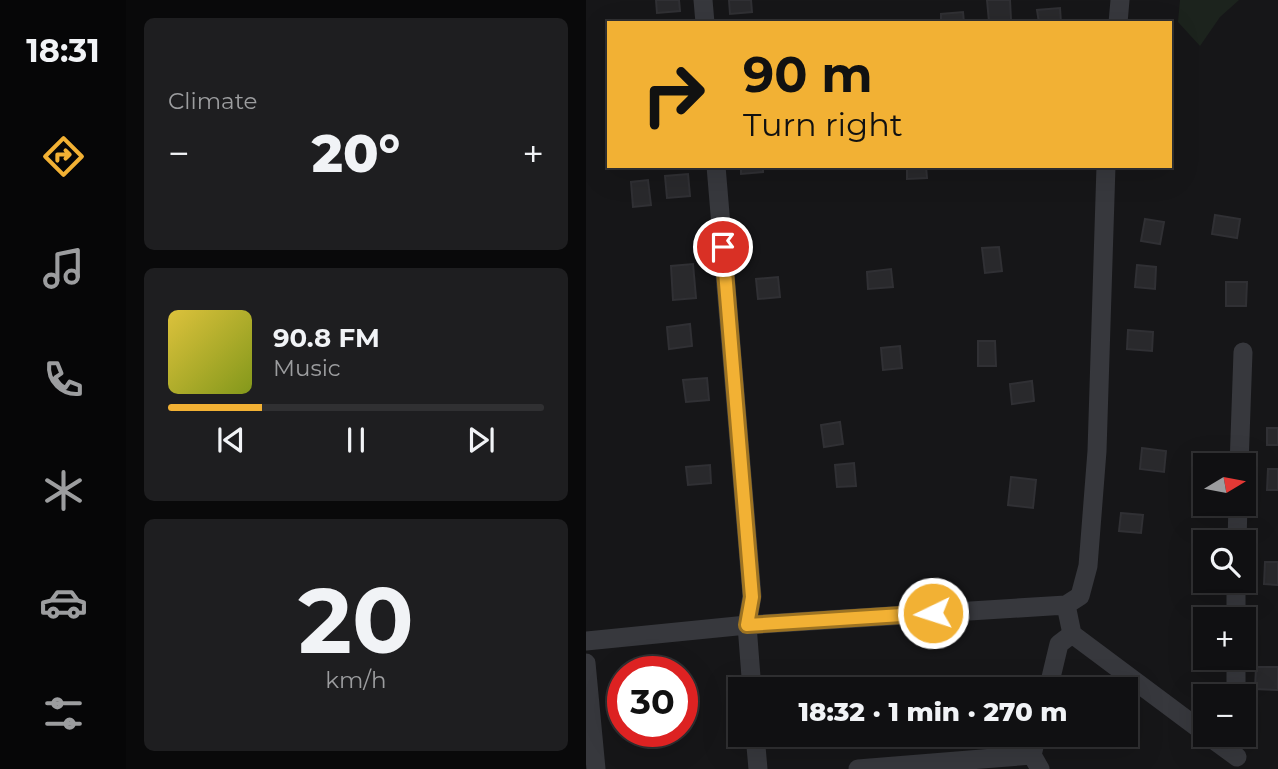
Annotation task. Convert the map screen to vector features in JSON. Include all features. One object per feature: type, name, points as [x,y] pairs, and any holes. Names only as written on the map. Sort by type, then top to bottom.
[{"type":"street","points":[[703,0],[705,21]]},
{"type":"street","points":[[1118,21],[1120,0]]},
{"type":"street","points":[[716,168],[752,597],[747,625],[751,677]]},
{"type":"street","points":[[586,641],[747,625],[1066,605],[1080,596],[1088,566],[1097,451],[1106,168]]},
{"type":"street","points":[[1239,453],[1243,352]]},
{"type":"street","points":[[1066,605],[1072,634],[1193,724]]},
{"type":"street","points":[[1051,677],[1059,643],[1072,634]]},
{"type":"street","points":[[586,663],[596,769]]},
{"type":"street","points":[[756,747],[758,769]]},
{"type":"street","points":[[1219,747],[1236,763]]},
{"type":"street","points":[[858,769],[1036,762]]},
{"type":"shaded area","points":[[1180,0],[1239,0],[1220,17],[1200,46],[1178,22]]},
{"type":"building","points":[[656,0],[679,0],[680,11],[657,13]]},
{"type":"building","points":[[729,0],[751,0],[752,12],[730,14]]},
{"type":"building","points":[[987,0],[1010,0],[1011,20],[989,21]]},
{"type":"building","points":[[1060,8],[1061,21],[1039,21],[1037,10]]},
{"type":"building","points":[[963,12],[964,21],[941,21],[941,14]]},
{"type":"building","points":[[741,168],[763,168],[763,172],[741,174]]},
{"type":"building","points":[[907,168],[926,168],[927,178],[907,179]]},
{"type":"building","points":[[688,174],[690,196],[667,198],[665,176]]},
{"type":"building","points":[[648,180],[651,205],[633,207],[631,182]]},
{"type":"building","points":[[1215,215],[1240,219],[1237,238],[1212,234]]},
{"type":"building","points":[[1145,219],[1164,222],[1160,244],[1141,241]]},
{"type":"building","points":[[999,247],[1002,271],[985,273],[982,248]]},
{"type":"building","points":[[693,264],[696,298],[673,300],[671,266]]},
{"type":"building","points":[[1137,265],[1156,267],[1155,289],[1135,287]]},
{"type":"building","points":[[891,269],[893,287],[868,289],[867,272]]},
{"type":"building","points":[[778,277],[780,297],[758,299],[756,279]]},
{"type":"building","points":[[1226,282],[1247,282],[1246,306],[1226,306]]},
{"type":"building","points":[[690,324],[692,346],[669,349],[667,327]]},
{"type":"building","points":[[1128,330],[1153,332],[1152,351],[1127,349]]},
{"type":"building","points":[[978,341],[995,341],[996,366],[978,366]]},
{"type":"building","points":[[900,346],[902,368],[883,370],[881,348]]},
{"type":"building","points":[[707,378],[709,400],[686,402],[683,380]]},
{"type":"building","points":[[1032,381],[1034,401],[1012,404],[1010,384]]},
{"type":"building","points":[[840,422],[843,444],[824,447],[821,425]]},
{"type":"building","points":[[1267,428],[1278,428],[1278,445],[1267,445]]},
{"type":"building","points":[[1142,448],[1166,451],[1164,472],[1140,469]]},
{"type":"building","points":[[854,463],[856,486],[837,487],[835,465]]},
{"type":"building","points":[[710,465],[711,483],[688,485],[686,467]]},
{"type":"building","points":[[1268,469],[1278,469],[1278,490],[1267,490]]},
{"type":"building","points":[[1011,477],[1036,480],[1033,508],[1008,505]]},
{"type":"building","points":[[1121,513],[1143,515],[1141,533],[1119,531]]},
{"type":"building","points":[[1265,562],[1278,562],[1278,585],[1264,584]]},
{"type":"building","points":[[1256,667],[1278,667],[1278,690],[1256,689]]},
{"type":"route","points":[[723,247],[752,597],[747,625],[933,613]]}]
